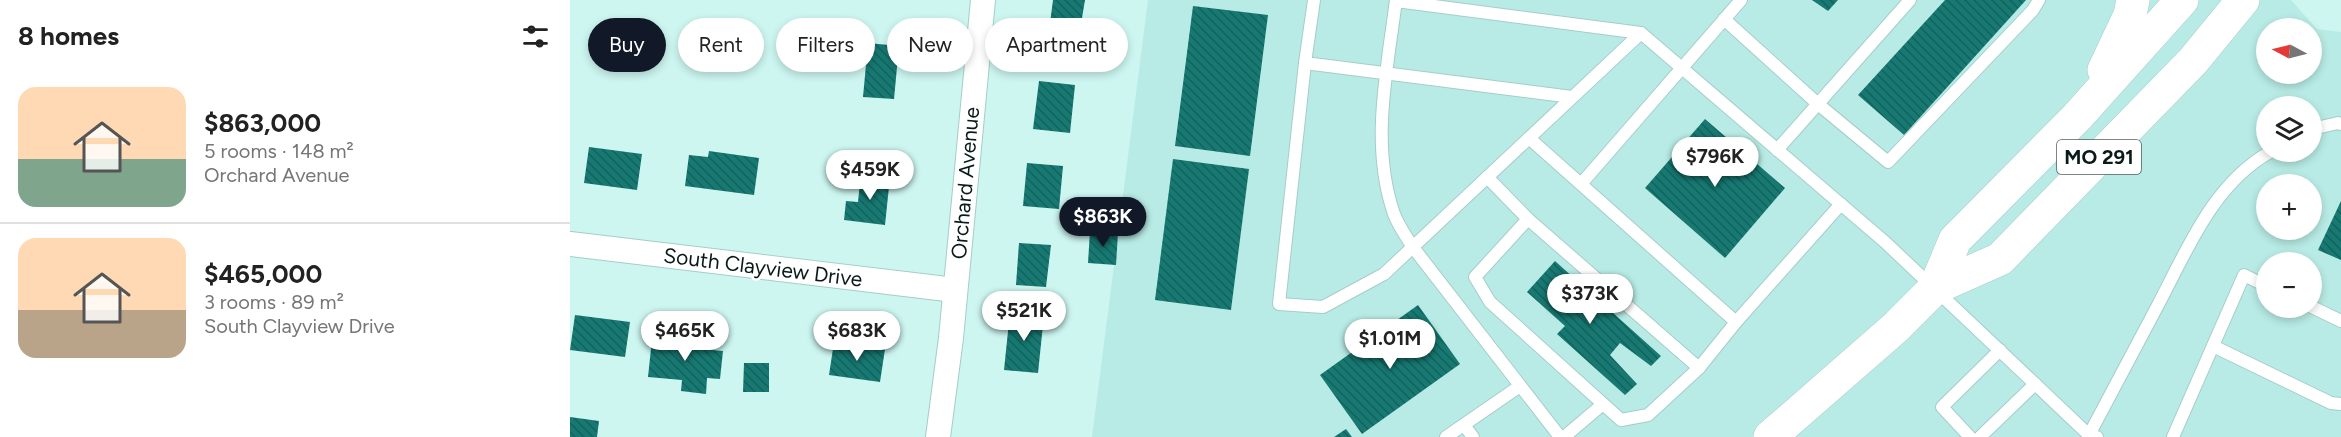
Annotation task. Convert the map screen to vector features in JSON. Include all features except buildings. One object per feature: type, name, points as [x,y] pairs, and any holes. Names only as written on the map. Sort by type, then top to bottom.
[{"type":"highway","points":[[2077,117],[2116,47],[2130,15],[2133,0]]},
{"type":"highway","name":"MO 291","points":[[1935,288],[1955,240],[2077,117],[2182,0]]},
{"type":"highway","name":"MO 291","points":[[1770,437],[1895,328],[1935,288],[2000,260],[2193,61],[2243,0]]},
{"type":"street","name":"Orchard Avenue","points":[[938,437],[955,290],[983,0]]},
{"type":"street","name":"South Clayview Drive","points":[[570,244],[955,290]]},
{"type":"lane","points":[[1314,0],[1279,304],[1323,307],[1384,274],[1641,33]]},
{"type":"lane","points":[[1581,184],[1740,0]]},
{"type":"lane","points":[[1778,150],[1910,0]]},
{"type":"lane","points":[[1724,19],[1818,104],[1888,162],[2033,10],[2039,0]]},
{"type":"lane","points":[[1560,437],[1412,246],[1395,216],[1383,168],[1382,113],[1396,1],[1641,33],[1841,204],[1935,288],[2093,436],[2203,220],[2228,187],[2256,159]]},
{"type":"lane","points":[[1305,63],[1572,96]]},
{"type":"lane","points":[[2322,127],[2341,124]]},
{"type":"lane","points":[[1529,138],[1736,322]]},
{"type":"lane","points":[[1487,177],[1528,219],[1699,368]]},
{"type":"lane","points":[[1528,219],[1475,277],[1490,302],[1621,420],[1648,415],[1699,368],[1736,322],[1841,204]]},
{"type":"lane","points":[[2173,437],[2244,276],[2256,281]]},
{"type":"lane","points":[[2322,312],[2341,321]]},
{"type":"lane","points":[[2214,346],[2331,403],[2341,404]]},
{"type":"lane","points":[[1970,437],[1942,407],[2000,350]]},
{"type":"lane","points":[[1980,437],[2035,384]]},
{"type":"lane","points":[[1446,437],[1520,386]]},
{"type":"lane","points":[[1564,437],[1603,404]]},
{"type":"lane","points":[[1464,424],[1473,437]]},
{"type":"shaded area","points":[[1148,0],[2291,0],[2307,18],[2256,18],[2256,84],[2322,84],[2322,30],[2341,32],[2341,437],[1092,437]]}]
